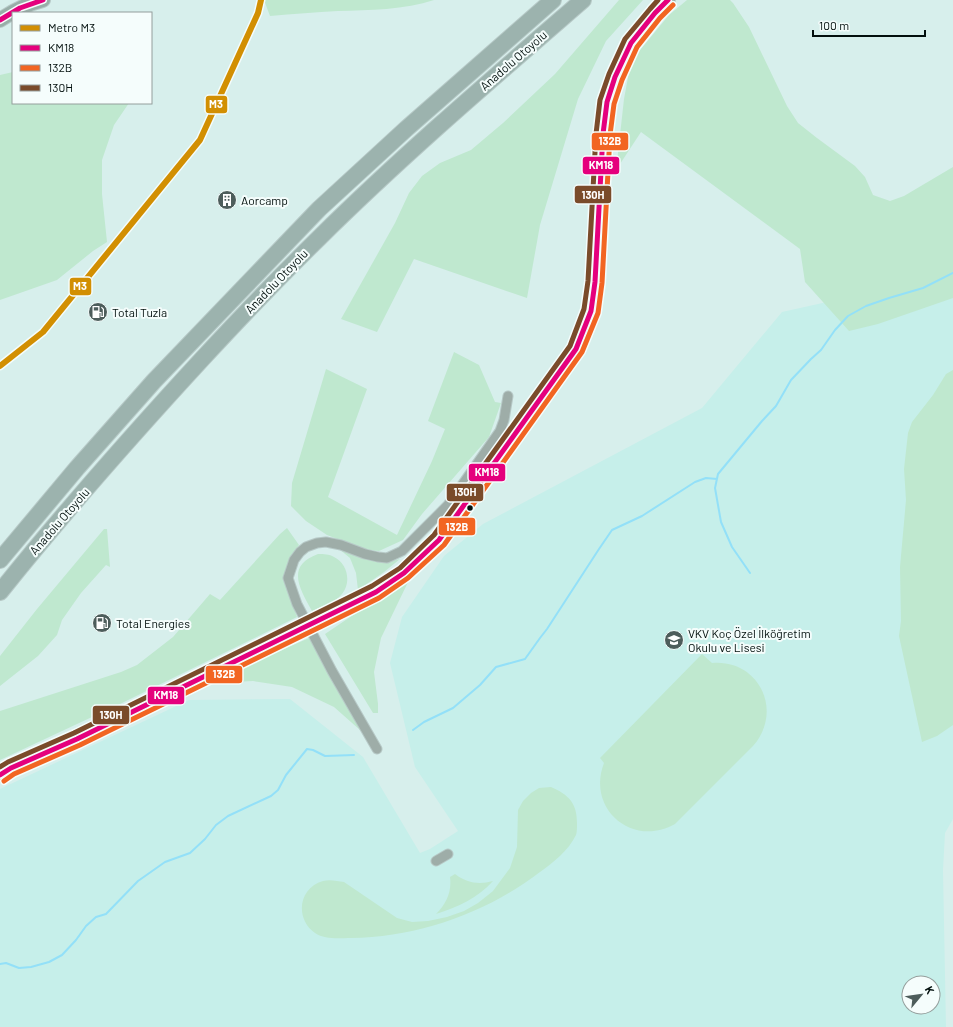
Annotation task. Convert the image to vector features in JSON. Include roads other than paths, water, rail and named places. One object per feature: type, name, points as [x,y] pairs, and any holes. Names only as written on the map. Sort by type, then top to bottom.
[{"type":"highway","name":"Anadolu Otoyolu","points":[[0,560],[77,468],[148,387],[319,209],[406,129],[553,0]]},
{"type":"highway","name":"Anadolu Otoyolu","points":[[0,592],[30,554],[143,422],[271,285],[423,138],[582,0]]},
{"type":"main road","points":[[14,12],[42,0]]},
{"type":"main road","points":[[0,775],[11,768],[77,739],[376,592],[404,573],[439,540],[576,349],[591,311],[595,282],[603,134],[607,102],[615,77],[631,43],[668,0]]},
{"type":"main road","points":[[0,20],[12,13]]},
{"type":"street","points":[[377,749],[332,671],[297,604],[288,578],[294,560],[306,547],[316,543],[326,542],[341,545],[365,554],[386,558],[402,551],[448,505],[500,431],[504,420],[508,396]]},
{"type":"street","points":[[436,861],[448,854]]},
{"type":"waterway","points":[[750,573],[732,547],[721,522],[715,488],[718,474],[776,406],[791,380],[821,350],[835,330],[848,316],[866,306],[923,288],[953,273]]},
{"type":"waterway","points":[[413,730],[424,722],[453,708],[480,685],[496,667],[525,659],[547,629],[612,530],[642,516],[695,482],[706,478],[717,479]]},
{"type":"waterway","points":[[0,964],[6,963],[19,968],[31,967],[49,962],[62,955],[76,940],[86,926],[96,917],[106,914],[138,881],[165,862],[190,853],[205,839],[216,825],[228,816],[271,796],[278,790],[286,775],[307,749],[313,750],[325,756],[354,755]]},
{"type":"metro line","name":"M3","points":[[0,366],[43,332],[200,140],[258,13],[261,0]]},
{"type":"place","name":"Aorcamp","points":[[227,200]]},
{"type":"place","name":"Total Tuzla","points":[[98,312]]},
{"type":"place","name":"Total Energies","points":[[102,623]]},
{"type":"place","name":"VKV Koç Özel İlköğretim Okulu ve Lisesi","points":[[674,640]]}]
